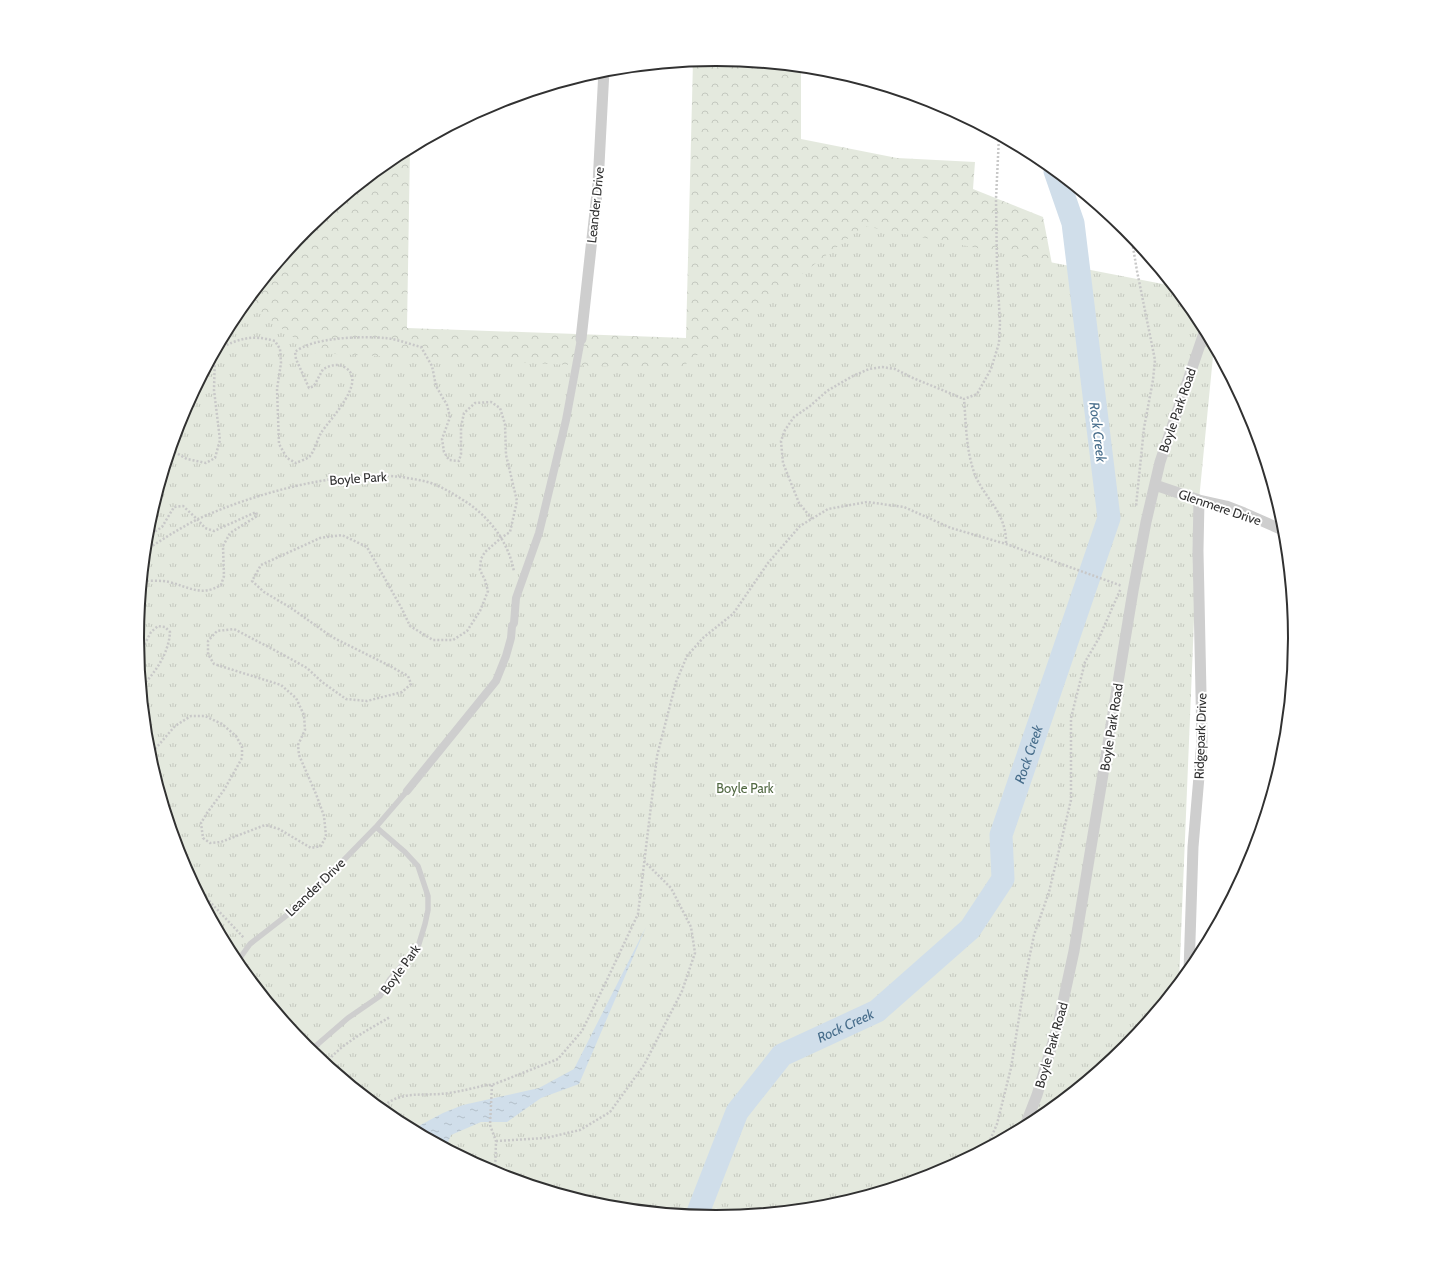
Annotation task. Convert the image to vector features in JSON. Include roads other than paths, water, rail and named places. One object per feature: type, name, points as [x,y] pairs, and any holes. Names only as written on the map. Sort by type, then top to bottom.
[{"type":"street","name":"Leander Drive","points":[[580,340],[598,184],[604,77]]},
{"type":"street","name":"Boyle Park Road","points":[[1028,1117],[1037,1095],[1065,998],[1077,936],[1133,591],[1146,522],[1160,462],[1203,337]]},
{"type":"street","points":[[408,791],[496,681],[506,656],[511,638],[512,626],[514,623],[516,598],[539,533],[566,420],[580,340]]},
{"type":"street","name":"Glenmere Drive","points":[[1155,485],[1199,500],[1226,506],[1278,529]]},
{"type":"street","name":"Ridgepark Drive","points":[[1189,960],[1193,847],[1202,741],[1198,551],[1199,500]]},
{"type":"lane","points":[[376,827],[408,791]]},
{"type":"lane","name":"Leander Drive","points":[[241,956],[250,944],[300,905],[376,827]]},
{"type":"lane","name":"Boyle Park","points":[[316,1046],[348,1018],[380,996],[390,979],[418,947],[425,924],[428,910],[428,896],[418,866],[405,852],[376,827]]},
{"type":"water","points":[[646,927],[579,1084],[541,1098],[507,1122],[481,1122],[451,1135],[448,1142],[419,1126],[443,1113],[463,1105],[539,1088],[574,1069]]},
{"type":"waterway","name":"Rock Creek","points":[[699,1210],[737,1112],[782,1055],[877,1011],[970,929],[1003,879],[1001,835],[1109,518],[1073,223],[1058,179]]}]
